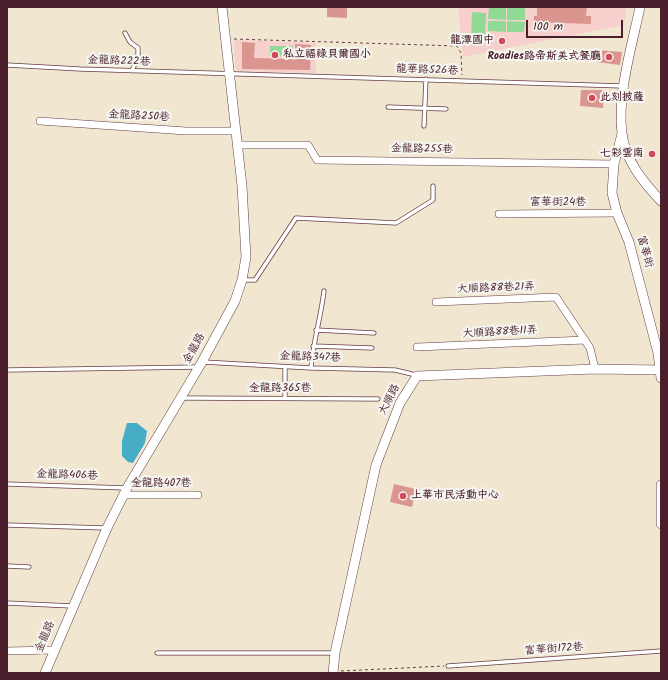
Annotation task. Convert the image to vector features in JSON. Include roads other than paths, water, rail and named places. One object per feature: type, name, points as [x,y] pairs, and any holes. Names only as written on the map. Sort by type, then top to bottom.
[{"type":"street","name":"金龍路","points":[[45,673],[53,650],[125,491],[200,365],[235,301],[242,280],[246,257],[242,186],[222,7]]},
{"type":"street","points":[[640,7],[624,86],[622,134],[632,163],[643,181],[661,200]]},
{"type":"street","name":"金龍路250巷","points":[[40,121],[186,130],[236,130]]},
{"type":"street","name":"富華街","points":[[622,134],[614,164],[612,194],[617,213],[629,242],[658,353],[660,373]]},
{"type":"street","name":"金龍路255巷","points":[[238,145],[308,145],[317,160],[614,164]]},
{"type":"street","name":"富華街24巷","points":[[499,214],[617,213]]},
{"type":"street","name":"大順路88巷21弄","points":[[436,302],[556,297],[585,340]]},
{"type":"street","points":[[585,340],[590,348],[595,369]]},
{"type":"street","name":"大順路88巷11弄","points":[[417,348],[585,340]]},
{"type":"street","points":[[417,376],[595,369],[660,373]]},
{"type":"street","name":"大順路","points":[[333,672],[335,653],[376,465],[400,403],[417,376]]},
{"type":"street","points":[[661,485],[661,524]]},
{"type":"street","name":"金龍路407巷","points":[[125,491],[198,495]]},
{"type":"street","points":[[7,650],[53,650]]},
{"type":"lane","points":[[125,32],[130,42],[138,48],[138,56],[132,71]]},
{"type":"lane","name":"金龍路222巷","points":[[7,65],[230,74]]},
{"type":"lane","name":"龍華路526巷","points":[[230,74],[624,86]]},
{"type":"lane","points":[[424,126],[426,80]]},
{"type":"lane","points":[[388,107],[446,109]]},
{"type":"lane","points":[[242,280],[255,280],[296,218],[396,223],[433,200],[434,186]]},
{"type":"lane","points":[[311,368],[313,346],[321,314],[324,291]]},
{"type":"lane","points":[[316,330],[374,333]]},
{"type":"lane","points":[[313,346],[372,348]]},
{"type":"lane","name":"金龍路347巷","points":[[7,370],[200,365],[285,366],[396,370],[417,376]]},
{"type":"lane","points":[[285,366],[286,397]]},
{"type":"lane","name":"金龍路365巷","points":[[181,398],[286,397],[378,399]]},
{"type":"lane","name":"金龍路406巷","points":[[7,484],[125,491]]},
{"type":"lane","points":[[7,525],[107,528]]},
{"type":"lane","points":[[7,566],[29,567]]},
{"type":"lane","points":[[7,603],[73,606]]},
{"type":"lane","name":"富華街172巷","points":[[448,666],[661,651]]},
{"type":"lane","points":[[157,654],[335,653]]},
{"type":"water","points":[[127,423],[137,423],[147,431],[145,443],[133,463],[128,462],[122,456],[122,441]]},
{"type":"place","name":"龍潭國中","points":[[502,41]]},
{"type":"place","name":"私立福祿貝爾國小","points":[[275,55]]},
{"type":"place","name":"Roadies路帝斯美式餐廳","points":[[609,57]]},
{"type":"place","name":"此刻披薩","points":[[592,98]]},
{"type":"place","name":"七彩雲南","points":[[652,154]]},
{"type":"place","name":"上華市民活動中心","points":[[403,496]]}]
